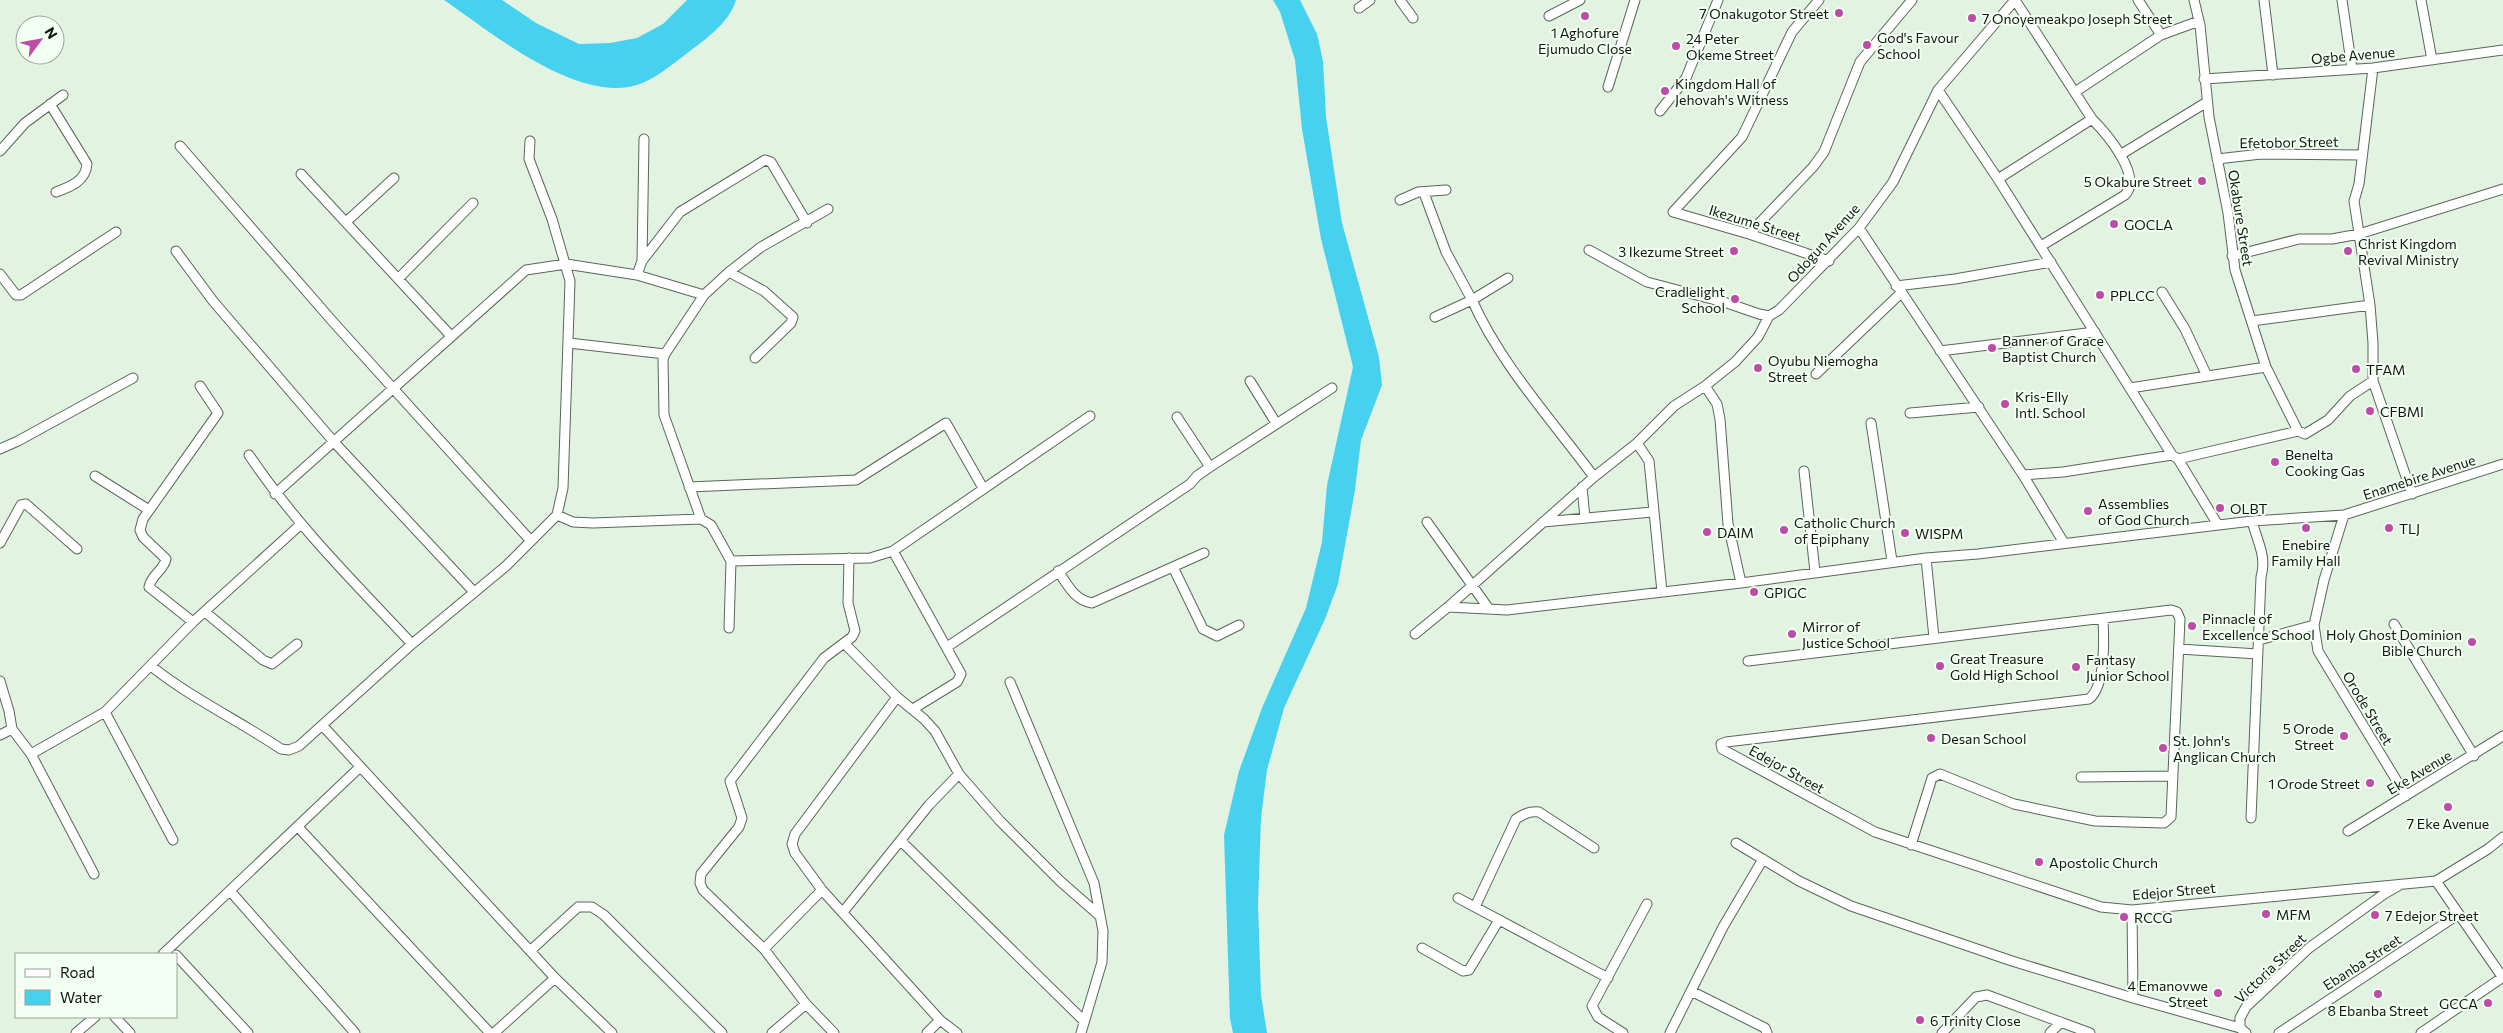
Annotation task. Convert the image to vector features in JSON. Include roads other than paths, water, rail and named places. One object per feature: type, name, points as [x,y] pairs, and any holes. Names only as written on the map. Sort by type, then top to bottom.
[{"type":"street","points":[[1359,8],[1370,0]]},
{"type":"street","points":[[1400,0],[1413,18]]},
{"type":"street","points":[[1549,16],[1580,0]]},
{"type":"street","points":[[1608,87],[1635,0]]},
{"type":"street","points":[[1660,111],[1686,78],[1718,0]]},
{"type":"street","name":"Ikezume Street","points":[[1819,0],[1792,32],[1742,137],[1673,212],[1750,234],[1829,261]]},
{"type":"street","points":[[1750,234],[1813,167],[1824,152],[1860,62],[1912,0]]},
{"type":"street","points":[[2015,0],[2092,119],[2103,130],[2120,155],[2132,178],[2129,190],[2041,246]]},
{"type":"street","name":"Odogun Avenue","points":[[1769,316],[1779,310],[1829,261],[1859,228],[1893,182],[1938,90],[2015,0]]},
{"type":"street","points":[[2138,0],[2161,35]]},
{"type":"street","name":"Okabure Street","points":[[2194,0],[2199,20],[2207,102],[2228,213],[2232,256],[2266,367],[2298,431]]},
{"type":"street","points":[[2264,0],[2272,75]]},
{"type":"street","points":[[2342,0],[2352,69]]},
{"type":"street","points":[[2421,0],[2432,60]]},
{"type":"street","points":[[2075,92],[2161,35],[2199,20]]},
{"type":"street","name":"Ogbe Avenue","points":[[2204,79],[2373,68],[2503,50]]},
{"type":"street","points":[[2373,68],[2359,184],[2354,201],[2370,305],[2373,381],[2412,494]]},
{"type":"street","points":[[1938,90],[1998,179],[2218,525]]},
{"type":"street","points":[[0,151],[25,123],[62,95]]},
{"type":"street","points":[[2120,155],[2207,102]]},
{"type":"street","points":[[50,104],[87,164],[87,171],[82,179],[56,192]]},
{"type":"street","points":[[1998,179],[2092,119]]},
{"type":"street","points":[[642,261],[644,139]]},
{"type":"street","points":[[151,666],[178,688],[219,710],[281,749],[289,750],[299,746],[412,644],[506,566],[557,515],[563,488],[570,281],[566,264],[529,159],[530,141]]},
{"type":"street","points":[[180,146],[531,541]]},
{"type":"street","name":"Efetobor Street","points":[[2217,159],[2261,154],[2362,155]]},
{"type":"street","points":[[637,275],[642,261],[680,212],[765,160],[771,162],[807,222]]},
{"type":"street","points":[[301,174],[451,336]]},
{"type":"street","points":[[346,222],[394,178]]},
{"type":"street","points":[[2232,256],[2299,239],[2332,239],[2360,234],[2503,189]]},
{"type":"street","points":[[1400,200],[1418,192],[1446,190]]},
{"type":"street","points":[[1424,193],[1446,252],[1482,321],[1520,381],[1594,476]]},
{"type":"street","points":[[398,279],[473,203]]},
{"type":"street","points":[[701,519],[688,487],[664,415],[664,354],[704,295],[729,272],[761,247],[828,209]]},
{"type":"street","points":[[1859,228],[2023,475],[2064,543]]},
{"type":"street","points":[[0,274],[16,295],[21,295],[116,232]]},
{"type":"street","points":[[1415,634],[1448,608],[1594,476],[1637,443],[1674,406],[1705,386],[1735,362],[1758,337],[1769,316],[1647,282],[1589,250]]},
{"type":"street","points":[[176,251],[208,294],[334,442],[474,592]]},
{"type":"street","points":[[1816,374],[1898,289],[2051,262]]},
{"type":"street","points":[[275,494],[526,270],[566,264],[637,275],[704,295]]},
{"type":"street","points":[[729,272],[764,291],[793,317],[791,323],[754,358]]},
{"type":"street","points":[[1435,317],[1472,300],[1508,278]]},
{"type":"street","points":[[2162,292],[2185,329],[2207,376]]},
{"type":"street","points":[[2252,321],[2370,305]]},
{"type":"street","points":[[1940,351],[2095,332]]},
{"type":"street","points":[[569,343],[664,354]]},
{"type":"street","points":[[2130,388],[2266,367]]},
{"type":"street","points":[[0,449],[133,378]]},
{"type":"street","points":[[1250,381],[1276,423]]},
{"type":"street","points":[[2023,475],[2063,472],[2175,457],[2298,431],[2305,434],[2328,420],[2350,396],[2373,381]]},
{"type":"street","points":[[193,622],[149,587],[150,581],[165,563],[166,559],[143,537],[140,530],[143,519],[149,510],[218,413],[200,386]]},
{"type":"street","points":[[1705,386],[1715,398],[1719,411],[1728,524],[1741,583]]},
{"type":"street","points":[[946,647],[1190,484],[1196,476],[1332,388]]},
{"type":"street","points":[[1910,413],[1979,408]]},
{"type":"street","points":[[732,561],[870,558],[893,551],[1090,416]]},
{"type":"street","points":[[1177,417],[1210,467]]},
{"type":"street","points":[[688,487],[856,480],[946,423],[983,488]]},
{"type":"street","points":[[1871,423],[1892,562]]},
{"type":"street","points":[[1637,443],[1649,461],[1652,512],[1662,592]]},
{"type":"street","points":[[249,455],[275,494],[300,525],[412,644]]},
{"type":"street","name":"Enamebire Avenue","points":[[1448,608],[1507,610],[1741,583],[1926,558],[2252,521],[2344,515],[2503,464]]},
{"type":"street","points":[[1804,471],[1814,572]]},
{"type":"street","points":[[95,476],[149,510]]},
{"type":"street","points":[[1582,487],[1585,518]]},
{"type":"street","points":[[0,543],[20,505],[26,504],[77,548]]},
{"type":"street","points":[[1543,522],[1652,512]]},
{"type":"street","points":[[557,515],[573,522],[701,519],[711,525],[732,561],[729,628]]},
{"type":"street","name":"Orode Street","points":[[2344,515],[2324,580],[2314,625],[2318,651],[2406,796]]},
{"type":"street","points":[[2251,818],[2261,577],[2264,565],[2263,553],[2252,521]]},
{"type":"street","points":[[1427,522],[1490,609]]},
{"type":"street","points":[[31,754],[106,712],[193,622],[300,525]]},
{"type":"street","points":[[893,551],[961,674],[957,682],[913,709]]},
{"type":"street","points":[[1058,571],[1078,599],[1092,603],[1204,553]]},
{"type":"street","points":[[834,1033],[806,1004],[764,949],[703,890],[700,882],[701,874],[739,827],[742,818],[730,781],[824,658],[844,643],[855,631],[848,603],[848,558]]},
{"type":"street","points":[[1926,558],[1934,638]]},
{"type":"street","points":[[1173,567],[1203,628],[1217,636],[1239,625]]},
{"type":"street","points":[[1748,661],[1800,657],[1934,638],[2171,610],[2177,612],[2180,619],[2171,817],[2164,823],[2086,819],[2014,804],[1940,774],[1932,778],[1911,845]]},
{"type":"street","points":[[205,612],[262,660],[272,664],[297,644]]},
{"type":"street","name":"Edejor Street","points":[[2104,619],[2104,647],[2098,688],[2089,699],[1726,742],[1721,744],[1722,749],[1858,824],[1911,845],[2101,907],[2132,910],[2436,881],[2488,849],[2503,837]]},
{"type":"street","points":[[2394,624],[2474,756]]},
{"type":"street","points":[[2259,640],[2314,625]]},
{"type":"street","points":[[844,643],[897,697],[913,709],[935,731],[959,774],[1000,822],[1060,881],[1100,916]]},
{"type":"street","points":[[2179,649],[2258,654]]},
{"type":"street","points":[[0,681],[12,729],[31,754],[94,874]]},
{"type":"street","points":[[1010,682],[1094,883],[1103,931],[1102,962],[1081,1033]]},
{"type":"street","points":[[897,697],[795,834],[792,844],[795,853],[822,890],[940,1020],[957,1033]]},
{"type":"street","points":[[106,712],[173,840]]},
{"type":"street","points":[[322,725],[555,978],[612,1033]]},
{"type":"street","points":[[0,735],[12,729]]},
{"type":"street","name":"Eke Avenue","points":[[2348,831],[2474,756],[2503,736]]},
{"type":"street","points":[[171,953],[360,766]]},
{"type":"street","points":[[843,912],[902,842],[929,805],[959,774]]},
{"type":"street","points":[[2082,777],[2172,776]]},
{"type":"street","points":[[1475,907],[1516,819],[1524,814],[1531,811],[1539,812],[1594,848]]},
{"type":"street","points":[[298,827],[490,1033]]},
{"type":"street","points":[[902,842],[1084,1021]]},
{"type":"street","points":[[1736,843],[1799,881],[1851,906],[2012,961],[2243,1030]]},
{"type":"street","points":[[1671,1033],[1723,927],[1763,859]]},
{"type":"street","points":[[2421,1033],[2503,978],[2436,881]]},
{"type":"street","name":"Victoria Street","points":[[2243,1030],[2240,1018],[2246,1007],[2309,948],[2384,894],[2403,883]]},
{"type":"street","points":[[764,949],[822,890]]},
{"type":"street","points":[[231,892],[355,1033]]},
{"type":"street","points":[[1458,898],[1608,978]]},
{"type":"street","points":[[1623,1033],[1594,1012],[1592,1006],[1647,904]]},
{"type":"street","points":[[530,951],[578,907],[592,907],[604,915],[722,1033]]},
{"type":"street","points":[[2132,910],[2133,998]]},
{"type":"street","name":"Ebanba Street","points":[[2280,1033],[2459,914]]},
{"type":"street","points":[[1422,948],[1463,971],[1469,970],[1500,920]]},
{"type":"street","points":[[178,960],[248,1033]]},
{"type":"street","points":[[494,1033],[555,978]]},
{"type":"street","points":[[1691,992],[1765,1028],[1767,1033]]},
{"type":"street","points":[[1942,1033],[1976,997],[1987,995],[2090,1033]]},
{"type":"street","points":[[772,1033],[806,1004]]},
{"type":"street","points":[[76,1033],[94,1018]]},
{"type":"street","points":[[116,1018],[130,1033]]},
{"type":"street","points":[[927,1033],[940,1020]]},
{"type":"street","points":[[2050,1033],[2061,1022]]},
{"type":"water","points":[[444,0],[502,0],[536,23],[579,44],[610,43],[637,38],[663,24],[687,0],[736,0],[727,17],[715,31],[662,72],[650,80],[637,85],[613,88],[588,84],[562,75],[536,62]]},
{"type":"water","points":[[1273,0],[1300,0],[1317,34],[1323,61],[1326,117],[1342,223],[1379,357],[1382,385],[1361,440],[1355,490],[1338,584],[1325,619],[1284,708],[1267,770],[1261,818],[1258,905],[1261,995],[1267,1033],[1233,1033],[1230,1019],[1224,835],[1239,771],[1262,708],[1306,608],[1322,542],[1327,485],[1353,367],[1321,239],[1302,129],[1295,60],[1280,12]]},
{"type":"place","name":"7 Onakugotor Street","points":[[1839,13]]},
{"type":"place","name":"1 Aghofure Ejumudo Close","points":[[1585,16]]},
{"type":"place","name":"7 Onoyemeakpo Joseph Street","points":[[1972,18]]},
{"type":"place","name":"God's Favour School","points":[[1867,45]]},
{"type":"place","name":"24 Peter Okeme Street","points":[[1676,46]]},
{"type":"place","name":"Kingdom Hall of Jehovah's Witness","points":[[1665,91]]},
{"type":"place","name":"5 Okabure Street","points":[[2202,181]]},
{"type":"place","name":"GOCLA","points":[[2114,224]]},
{"type":"place","name":"3 Ikezume Street","points":[[1734,251]]},
{"type":"place","name":"Christ Kingdom Revival Ministry","points":[[2348,251]]},
{"type":"place","name":"PPLCC","points":[[2100,295]]},
{"type":"place","name":"Cradlelight School","points":[[1735,299]]},
{"type":"place","name":"Banner of Grace Baptist Church","points":[[1992,348]]},
{"type":"place","name":"Oyubu Niemogha Street","points":[[1758,368]]},
{"type":"place","name":"TFAM","points":[[2356,369]]},
{"type":"place","name":"Kris-Elly Intl. School","points":[[2005,404]]},
{"type":"place","name":"CFBMI","points":[[2370,411]]},
{"type":"place","name":"Benelta Cooking Gas","points":[[2275,462]]},
{"type":"place","name":"OLBT","points":[[2220,508]]},
{"type":"place","name":"Assemblies of God Church","points":[[2088,511]]},
{"type":"place","name":"Enebire Family Hall","points":[[2306,528]]},
{"type":"place","name":"TLJ","points":[[2389,528]]},
{"type":"place","name":"Catholic Church of Epiphany","points":[[1784,530]]},
{"type":"place","name":"DAIM","points":[[1707,532]]},
{"type":"place","name":"WISPM","points":[[1905,533]]},
{"type":"place","name":"GPIGC","points":[[1754,592]]},
{"type":"place","name":"Pinnacle of Excellence School","points":[[2192,626]]},
{"type":"place","name":"Mirror of Justice School","points":[[1792,634]]},
{"type":"place","name":"Holy Ghost Dominion Bible Church","points":[[2472,642]]},
{"type":"place","name":"Great Treasure Gold High School","points":[[1940,666]]},
{"type":"place","name":"Fantasy Junior School","points":[[2076,667]]},
{"type":"place","name":"5 Orode Street","points":[[2344,736]]},
{"type":"place","name":"Desan School","points":[[1931,738]]},
{"type":"place","name":"St. John's Anglican Church","points":[[2163,748]]},
{"type":"place","name":"1 Orode Street","points":[[2370,783]]},
{"type":"place","name":"7 Eke Avenue","points":[[2448,807]]},
{"type":"place","name":"Apostolic Church","points":[[2039,862]]},
{"type":"place","name":"MFM","points":[[2266,914]]},
{"type":"place","name":"7 Edejor Street","points":[[2375,915]]},
{"type":"place","name":"RCCG","points":[[2124,917]]},
{"type":"place","name":"4 Emanovwe Street","points":[[2218,993]]},
{"type":"place","name":"8 Ebanba Street","points":[[2378,994]]},
{"type":"place","name":"GCCA","points":[[2488,1003]]},
{"type":"place","name":"6 Trinity Close","points":[[1920,1020]]}]
